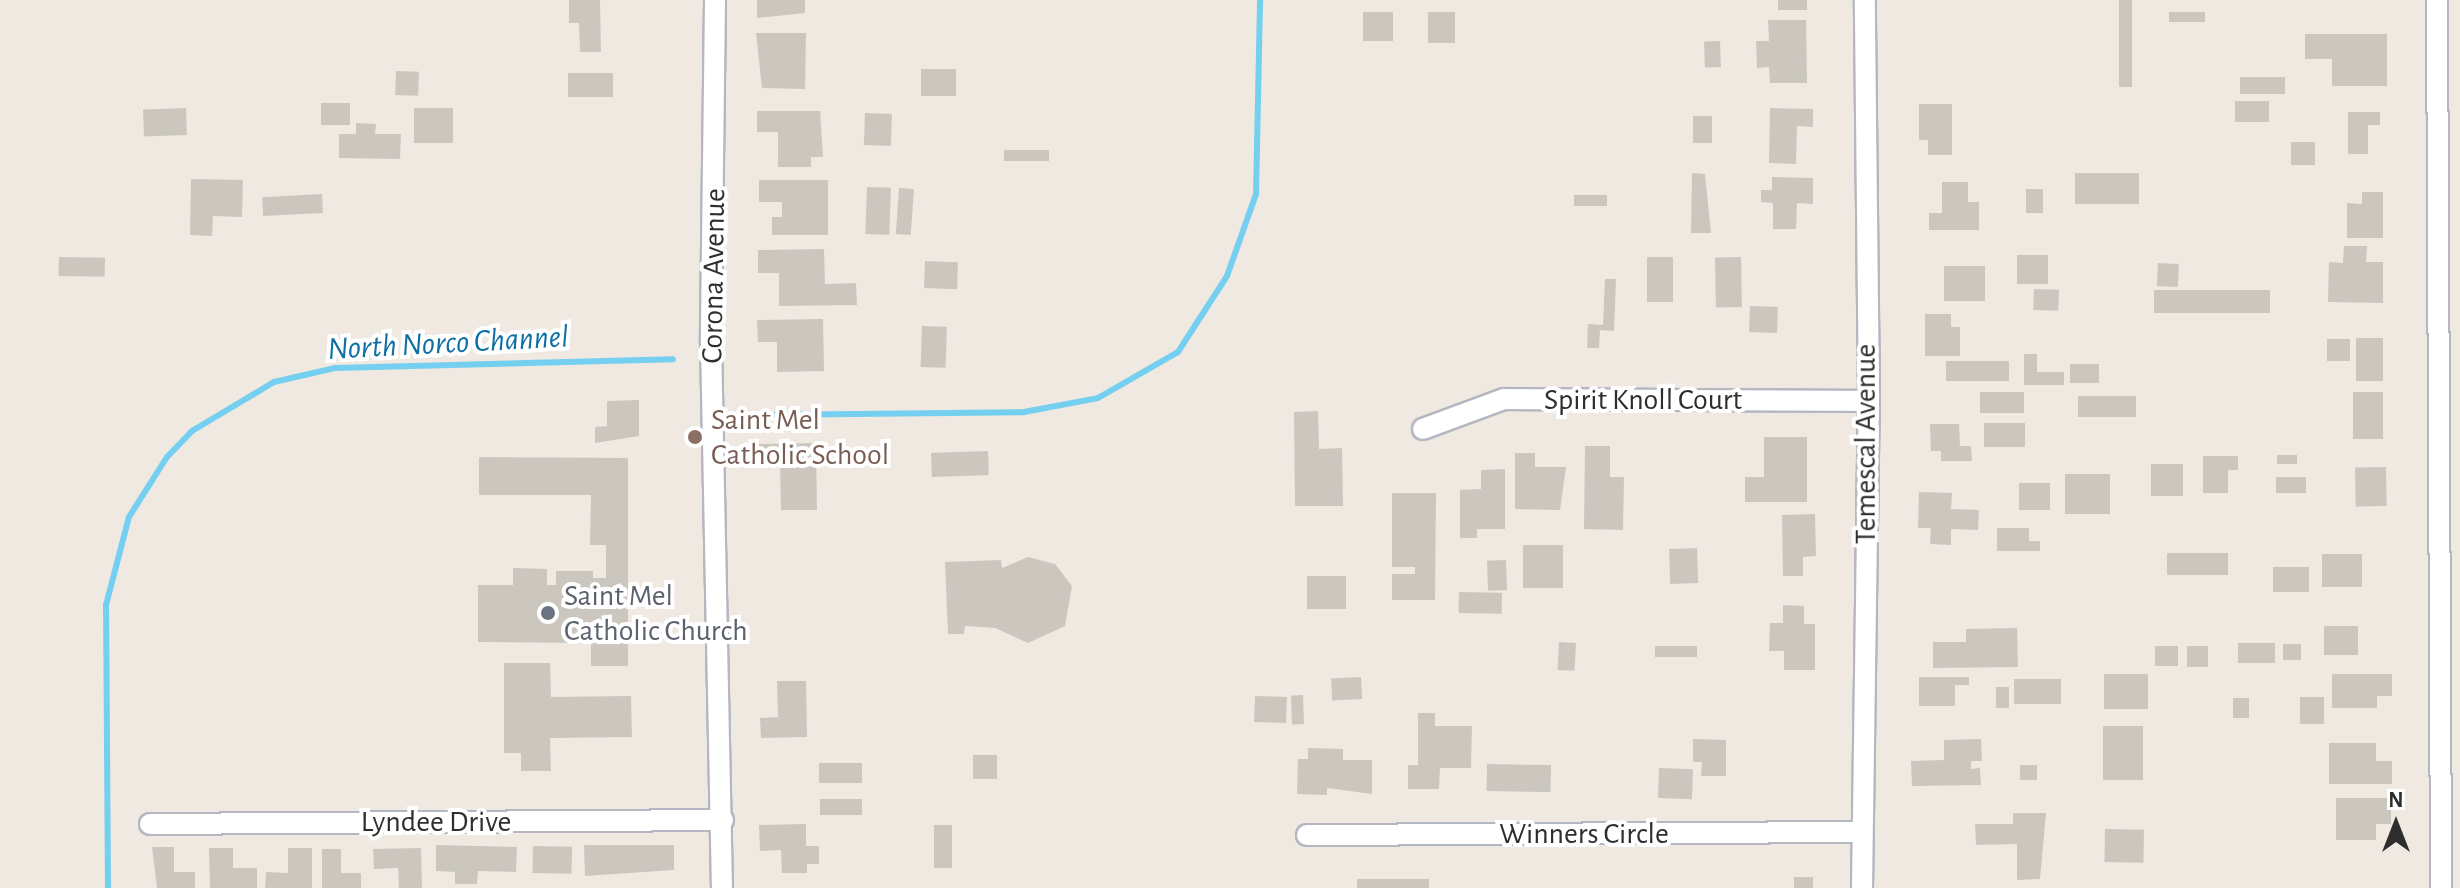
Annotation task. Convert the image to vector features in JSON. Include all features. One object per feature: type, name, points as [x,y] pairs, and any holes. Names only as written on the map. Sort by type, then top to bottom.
[{"type":"street","name":"Corona Avenue","points":[[715,0],[711,342],[722,888]]},
{"type":"street","name":"Temescal Avenue","points":[[1862,888],[1869,401],[1865,0]]},
{"type":"street","points":[[2437,0],[2441,888]]},
{"type":"street","name":"Spirit Knoll Court","points":[[1423,429],[1504,399],[1869,401]]},
{"type":"street","name":"Lyndee Drive","points":[[150,824],[723,820]]},
{"type":"street","name":"Winners Circle","points":[[1307,835],[1861,832]]},
{"type":"building","points":[[569,0],[600,0],[601,52],[580,52],[579,23],[569,23]]},
{"type":"building","points":[[757,0],[805,0],[805,13],[757,18]]},
{"type":"building","points":[[1778,0],[1807,0],[1807,10],[1778,10]]},
{"type":"building","points":[[2119,0],[2132,0],[2132,87],[2119,87]]},
{"type":"building","points":[[1363,12],[1393,12],[1393,41],[1363,41]]},
{"type":"building","points":[[1428,12],[1455,12],[1455,43],[1428,43]]},
{"type":"building","points":[[2169,12],[2205,12],[2205,22],[2169,22]]},
{"type":"building","points":[[1768,20],[1806,20],[1807,83],[1770,83],[1769,67],[1757,68],[1756,41],[1769,41]]},
{"type":"building","points":[[756,33],[806,33],[805,89],[762,88]]},
{"type":"building","points":[[2305,34],[2387,34],[2387,86],[2332,86],[2332,59],[2305,59]]},
{"type":"building","points":[[1720,41],[1721,67],[1705,68],[1704,42]]},
{"type":"building","points":[[921,69],[956,69],[956,96],[921,96]]},
{"type":"building","points":[[396,71],[419,72],[418,96],[395,95]]},
{"type":"building","points":[[568,73],[613,73],[613,97],[568,97]]},
{"type":"building","points":[[2240,77],[2285,77],[2285,94],[2240,94]]},
{"type":"building","points":[[2235,101],[2269,101],[2269,122],[2235,122]]},
{"type":"building","points":[[321,103],[350,103],[350,125],[321,125]]},
{"type":"building","points":[[1919,104],[1952,104],[1952,155],[1928,155],[1928,140],[1919,140]]},
{"type":"building","points":[[186,108],[187,135],[144,136],[143,110]]},
{"type":"building","points":[[414,108],[453,108],[453,143],[414,143]]},
{"type":"building","points":[[1770,108],[1813,109],[1813,127],[1797,126],[1796,164],[1769,163]]},
{"type":"building","points":[[757,111],[820,111],[823,157],[811,157],[811,167],[778,167],[778,132],[757,132]]},
{"type":"building","points":[[2348,112],[2380,112],[2380,125],[2368,125],[2368,154],[2348,154]]},
{"type":"building","points":[[865,113],[892,114],[891,146],[864,145]]},
{"type":"building","points":[[1693,116],[1712,116],[1712,143],[1693,143]]},
{"type":"building","points":[[356,123],[376,124],[375,134],[401,134],[400,159],[339,158],[339,134],[356,134]]},
{"type":"building","points":[[2291,142],[2315,142],[2315,165],[2291,165]]},
{"type":"building","points":[[1004,150],[1049,150],[1049,161],[1004,161]]},
{"type":"building","points":[[1692,173],[1705,174],[1711,233],[1691,233]]},
{"type":"building","points":[[2075,173],[2139,173],[2139,204],[2075,204]]},
{"type":"building","points":[[1772,177],[1813,178],[1813,204],[1797,203],[1796,229],[1773,229],[1773,203],[1761,202],[1761,190],[1772,190]]},
{"type":"building","points":[[191,179],[243,180],[242,217],[213,216],[212,236],[190,235]]},
{"type":"building","points":[[759,180],[828,180],[828,235],[772,235],[772,217],[782,217],[782,202],[759,202]]},
{"type":"building","points":[[1942,182],[1968,182],[1968,202],[1979,202],[1979,230],[1929,230],[1929,213],[1942,213]]},
{"type":"building","points":[[867,187],[891,188],[889,235],[865,234]]},
{"type":"building","points":[[899,188],[914,189],[911,235],[896,234]]},
{"type":"building","points":[[2026,189],[2043,189],[2043,213],[2026,213]]},
{"type":"building","points":[[2362,192],[2383,192],[2383,238],[2347,238],[2347,203],[2362,204]]},
{"type":"building","points":[[322,194],[323,213],[263,216],[262,197]]},
{"type":"building","points":[[1574,195],[1607,195],[1607,206],[1574,206]]},
{"type":"building","points":[[2344,246],[2367,246],[2366,262],[2383,262],[2383,303],[2328,302],[2329,262],[2343,263]]},
{"type":"building","points":[[824,249],[825,284],[856,283],[857,305],[779,306],[779,273],[758,273],[758,250]]},
{"type":"building","points":[[2017,255],[2048,255],[2048,284],[2017,284]]},
{"type":"building","points":[[59,257],[105,258],[105,277],[59,276]]},
{"type":"building","points":[[1647,257],[1673,257],[1673,302],[1647,302]]},
{"type":"building","points":[[1715,257],[1741,257],[1742,307],[1716,307]]},
{"type":"building","points":[[925,261],[958,262],[957,289],[924,288]]},
{"type":"building","points":[[2158,263],[2179,264],[2178,287],[2157,286]]},
{"type":"building","points":[[1944,266],[1985,266],[1985,301],[1944,301]]},
{"type":"building","points":[[1605,279],[1616,279],[1614,331],[1600,330],[1599,348],[1587,348],[1588,324],[1603,325]]},
{"type":"building","points":[[2034,289],[2059,290],[2058,311],[2033,310]]},
{"type":"building","points":[[2154,290],[2270,290],[2270,313],[2154,313]]},
{"type":"building","points":[[1750,306],[1778,307],[1777,333],[1749,332]]},
{"type":"building","points":[[1925,314],[1951,314],[1951,327],[1960,327],[1960,356],[1925,356]]},
{"type":"building","points":[[823,319],[824,371],[777,372],[777,342],[758,342],[757,320]]},
{"type":"building","points":[[922,326],[947,327],[946,368],[921,367]]},
{"type":"building","points":[[2356,338],[2383,338],[2383,381],[2356,381]]},
{"type":"building","points":[[2327,339],[2350,339],[2350,361],[2327,361]]},
{"type":"building","points":[[2024,354],[2037,354],[2037,372],[2064,372],[2064,385],[2024,385]]},
{"type":"building","points":[[1946,361],[2009,361],[2009,381],[1946,381]]},
{"type":"building","points":[[2070,364],[2099,364],[2099,383],[2070,383]]},
{"type":"building","points":[[1980,392],[2024,392],[2024,413],[1980,413]]},
{"type":"building","points":[[2353,392],[2383,392],[2383,439],[2353,439]]},
{"type":"building","points":[[2078,396],[2136,396],[2136,417],[2078,417]]},
{"type":"building","points":[[639,400],[639,436],[595,443],[595,427],[607,426],[607,401]]},
{"type":"building","points":[[1318,411],[1319,449],[1342,448],[1343,506],[1295,506],[1294,412]]},
{"type":"building","points":[[1984,423],[2025,423],[2025,447],[1984,447]]},
{"type":"building","points":[[1930,424],[1959,424],[1960,446],[1971,446],[1972,461],[1941,461],[1941,451],[1931,451]]},
{"type":"building","points":[[1764,437],[1807,437],[1807,502],[1745,502],[1745,477],[1764,477]]},
{"type":"building","points":[[816,443],[817,510],[781,510],[780,463],[758,463],[758,444]]},
{"type":"building","points":[[1585,446],[1610,446],[1610,477],[1624,477],[1623,530],[1584,529]]},
{"type":"building","points":[[988,451],[989,475],[932,477],[931,453]]},
{"type":"building","points":[[1515,453],[1535,453],[1535,467],[1566,467],[1560,510],[1515,509]]},
{"type":"building","points":[[2277,455],[2297,455],[2297,464],[2277,464]]},
{"type":"building","points":[[2203,456],[2238,456],[2238,470],[2228,470],[2228,493],[2203,493]]},
{"type":"building","points":[[479,457],[628,458],[628,666],[591,666],[591,643],[478,642],[478,585],[513,585],[513,568],[547,569],[547,585],[556,585],[556,571],[593,571],[593,578],[606,578],[606,545],[590,545],[591,495],[479,495]]},
{"type":"building","points":[[2151,464],[2183,464],[2183,496],[2151,496]]},
{"type":"building","points":[[2386,467],[2387,506],[2356,507],[2355,468]]},
{"type":"building","points":[[1505,469],[1505,529],[1477,529],[1477,538],[1460,538],[1460,490],[1481,489],[1481,470]]},
{"type":"building","points":[[2065,474],[2110,474],[2110,514],[2065,514]]},
{"type":"building","points":[[2276,477],[2306,477],[2306,493],[2276,493]]},
{"type":"building","points":[[2019,483],[2050,483],[2050,510],[2019,510]]},
{"type":"building","points":[[1919,492],[1952,493],[1951,509],[1979,510],[1978,530],[1951,529],[1951,545],[1930,544],[1931,528],[1918,528]]},
{"type":"building","points":[[1392,493],[1436,493],[1435,600],[1392,600],[1392,574],[1415,574],[1415,567],[1392,567]]},
{"type":"building","points":[[1815,514],[1816,556],[1803,557],[1803,576],[1783,576],[1782,515]]},
{"type":"building","points":[[1997,528],[2029,528],[2029,541],[2040,541],[2040,551],[1997,551]]},
{"type":"building","points":[[1523,545],[1563,545],[1563,588],[1523,588]]},
{"type":"building","points":[[1697,548],[1698,583],[1670,584],[1669,549]]},
{"type":"building","points":[[2167,553],[2228,553],[2228,575],[2167,575]]},
{"type":"building","points":[[2322,554],[2362,554],[2362,587],[2322,587]]},
{"type":"building","points":[[1028,557],[1055,564],[1072,586],[1065,626],[1028,643],[995,628],[965,626],[964,634],[948,634],[945,562],[1001,560],[1002,568]]},
{"type":"building","points":[[1506,560],[1507,590],[1488,591],[1487,561]]},
{"type":"building","points":[[2273,567],[2309,567],[2309,592],[2273,592]]},
{"type":"building","points":[[1307,576],[1346,576],[1346,609],[1307,609]]},
{"type":"building","points":[[1459,592],[1502,593],[1502,614],[1459,613]]},
{"type":"building","points":[[1783,605],[1804,606],[1804,624],[1815,624],[1815,670],[1784,670],[1784,651],[1769,651],[1770,623],[1783,623]]},
{"type":"building","points":[[2324,626],[2358,626],[2358,655],[2324,655]]},
{"type":"building","points":[[2017,628],[2018,667],[1933,668],[1933,642],[1966,642],[1966,629]]},
{"type":"building","points":[[1559,642],[1576,643],[1575,671],[1558,670]]},
{"type":"building","points":[[2238,643],[2275,643],[2275,663],[2238,663]]},
{"type":"building","points":[[2283,644],[2301,644],[2301,660],[2283,660]]},
{"type":"building","points":[[1655,646],[1697,646],[1697,657],[1655,657]]},
{"type":"building","points":[[2155,646],[2178,646],[2178,666],[2155,666]]},
{"type":"building","points":[[2187,646],[2208,646],[2208,667],[2187,667]]},
{"type":"building","points":[[504,663],[550,663],[551,697],[631,696],[632,737],[550,738],[551,771],[521,771],[521,753],[504,753]]},
{"type":"building","points":[[2104,674],[2148,674],[2148,709],[2104,709]]},
{"type":"building","points":[[2332,674],[2392,674],[2392,696],[2377,696],[2377,708],[2332,708]]},
{"type":"building","points":[[1361,677],[1362,699],[1332,701],[1331,679]]},
{"type":"building","points":[[1919,677],[1969,677],[1969,685],[1955,685],[1955,706],[1919,706]]},
{"type":"building","points":[[2014,679],[2061,679],[2061,704],[2014,704]]},
{"type":"building","points":[[777,681],[806,681],[807,737],[761,738],[760,718],[778,717]]},
{"type":"building","points":[[1996,687],[2009,687],[2009,708],[1996,708]]},
{"type":"building","points":[[1291,695],[1303,695],[1304,724],[1292,724]]},
{"type":"building","points":[[1255,696],[1287,697],[1286,723],[1254,722]]},
{"type":"building","points":[[2300,697],[2324,697],[2324,724],[2300,724]]},
{"type":"building","points":[[2233,698],[2249,698],[2249,718],[2233,718]]},
{"type":"building","points":[[1418,713],[1435,713],[1435,726],[1472,726],[1471,768],[1440,768],[1439,789],[1408,789],[1408,765],[1418,765]]},
{"type":"building","points":[[2103,726],[2143,726],[2143,780],[2103,780]]},
{"type":"building","points":[[1693,739],[1726,740],[1726,776],[1701,776],[1702,762],[1693,762]]},
{"type":"building","points":[[1981,739],[1982,761],[1971,761],[1971,769],[1980,768],[1981,785],[1912,786],[1911,761],[1944,760],[1944,740]]},
{"type":"building","points":[[2329,743],[2376,743],[2376,761],[2392,761],[2392,784],[2329,784]]},
{"type":"building","points":[[1308,748],[1343,749],[1343,760],[1372,760],[1372,794],[1327,788],[1327,795],[1297,794],[1298,759],[1308,759]]},
{"type":"building","points":[[973,755],[997,755],[997,779],[973,779]]},
{"type":"building","points":[[819,763],[862,763],[862,783],[819,783]]},
{"type":"building","points":[[1487,764],[1551,765],[1551,792],[1487,791]]},
{"type":"building","points":[[2020,765],[2037,765],[2037,780],[2020,780]]},
{"type":"building","points":[[1659,768],[1693,769],[1692,799],[1658,798]]},
{"type":"building","points":[[2336,798],[2391,798],[2391,824],[2376,824],[2376,840],[2336,840]]},
{"type":"building","points":[[820,799],[862,799],[862,815],[820,815]]},
{"type":"building","points":[[2013,813],[2046,813],[2040,879],[2017,880],[2017,844],[1976,845],[1975,824],[2013,824]]},
{"type":"building","points":[[806,824],[806,846],[819,846],[819,864],[807,864],[807,873],[782,873],[781,850],[760,851],[759,825]]},
{"type":"building","points":[[934,825],[952,825],[952,868],[934,868]]},
{"type":"building","points":[[2105,829],[2144,830],[2143,863],[2104,862]]},
{"type":"building","points":[[436,845],[517,847],[516,872],[478,871],[477,884],[455,884],[455,872],[436,871]]},
{"type":"building","points":[[584,845],[674,845],[674,870],[585,876]]},
{"type":"building","points":[[533,846],[572,847],[572,874],[533,873]]},
{"type":"building","points":[[152,847],[174,847],[174,872],[195,872],[195,888],[157,888]]},
{"type":"building","points":[[209,848],[233,848],[233,868],[257,868],[257,888],[210,888]]},
{"type":"building","points":[[288,848],[312,848],[312,888],[265,888],[266,872],[288,873]]},
{"type":"building","points":[[421,848],[422,888],[399,888],[398,868],[374,869],[373,849]]},
{"type":"building","points":[[322,849],[341,849],[341,873],[361,873],[361,888],[322,888]]},
{"type":"building","points":[[1794,877],[1813,877],[1813,888],[1794,888]]},
{"type":"building","points":[[1357,879],[1429,879],[1429,888],[1357,888]]},
{"type":"waterway","name":"North Norco Channel","points":[[757,415],[1024,412],[1098,398],[1178,352],[1227,276],[1256,194],[1260,0]]},
{"type":"waterway","name":"North Norco Channel","points":[[108,888],[106,605],[129,517],[167,457],[192,431],[274,382],[335,368],[673,359]]},
{"type":"place","name":"Saint Mel Catholic School","points":[[695,437]]},
{"type":"place","name":"Saint Mel Catholic Church","points":[[548,613]]}]
